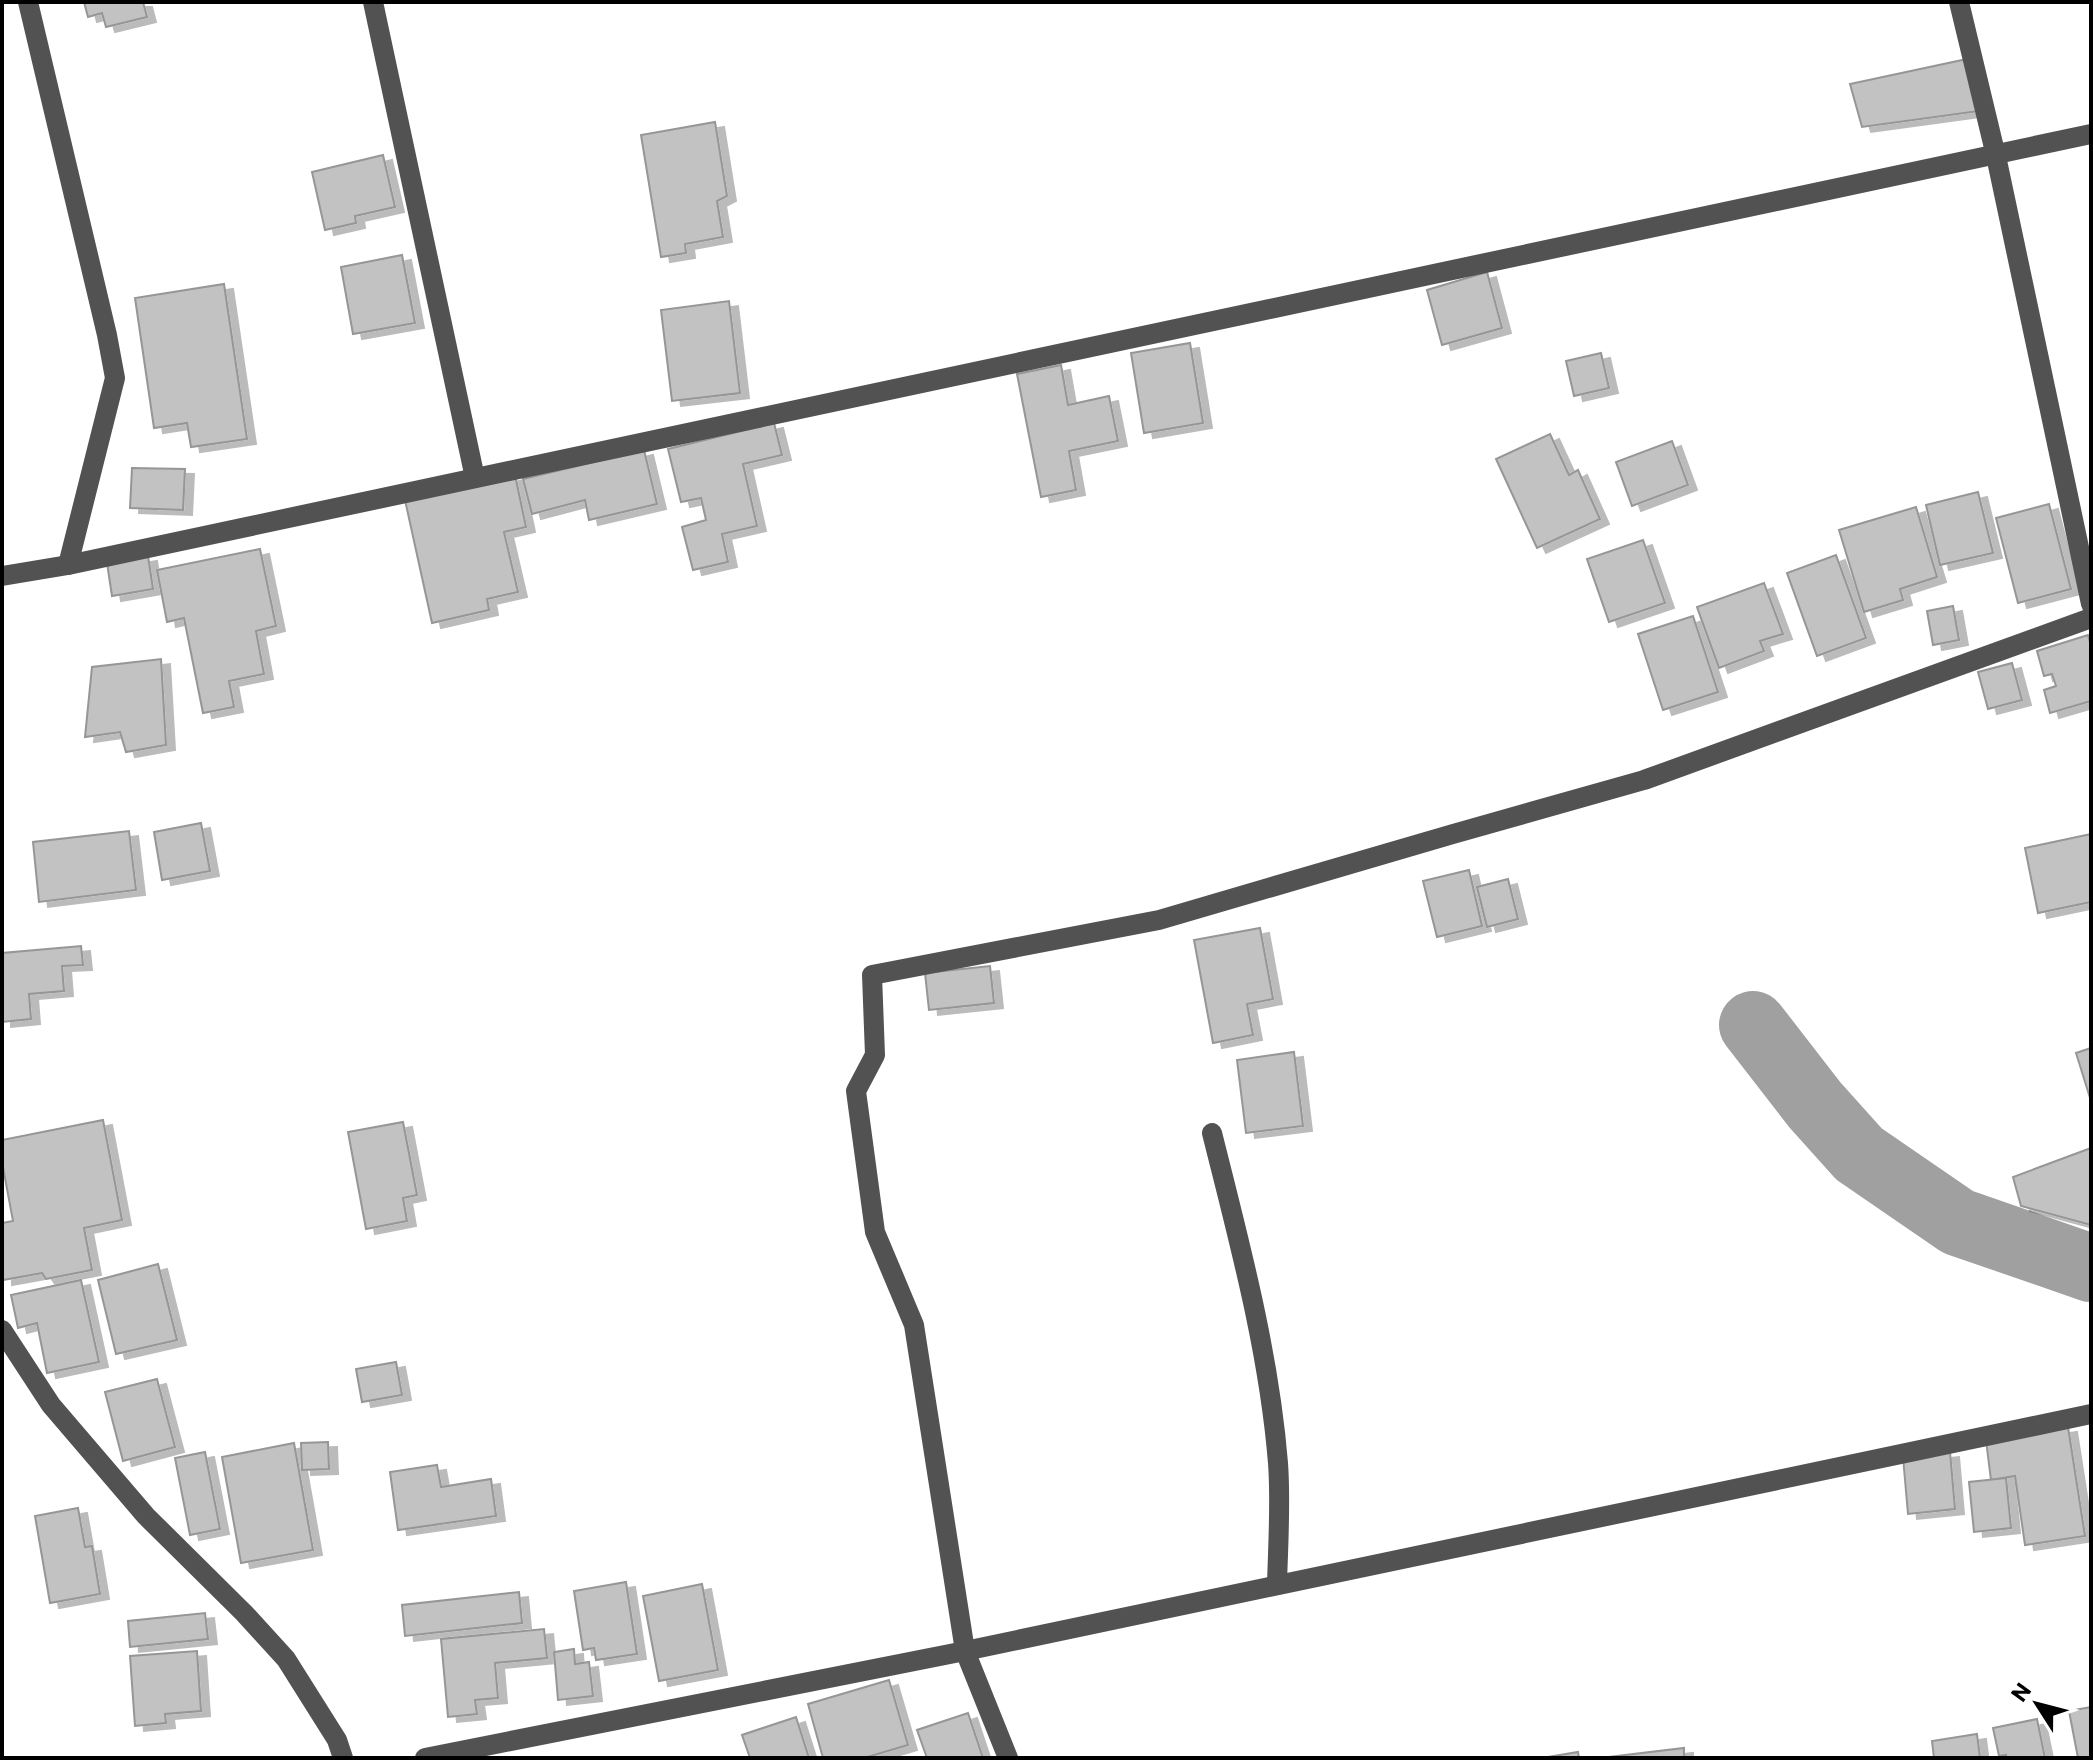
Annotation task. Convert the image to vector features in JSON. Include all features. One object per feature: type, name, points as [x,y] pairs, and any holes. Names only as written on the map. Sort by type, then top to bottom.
[{"type":"street","points":[[28,2],[115,378],[68,565]]},
{"type":"street","points":[[373,2],[475,478]]},
{"type":"street","points":[[1959,2],[1996,156],[2091,604]]},
{"type":"street","points":[[2,576],[68,565],[2091,134]]},
{"type":"street","points":[[1008,1758],[965,1651],[914,1325],[875,1232],[856,1091],[875,1055],[872,975],[1159,920],[1644,780],[2091,618]]},
{"type":"street","points":[[1212,1133],[1242,1254],[1267,1378],[1278,1464],[1277,1585]]},
{"type":"street","points":[[2,1330],[51,1405],[136,1505],[286,1659],[337,1740],[343,1758]]},
{"type":"street","points":[[425,1758],[965,1651],[2091,1414]]},
{"type":"building","points":[[84,2],[143,2],[147,17],[106,27],[102,13],[88,17]]},
{"type":"building","points":[[1967,59],[1979,111],[1862,127],[1850,84]]},
{"type":"building","points":[[715,122],[727,196],[717,201],[723,237],[685,244],[686,253],[661,257],[641,135]]},
{"type":"building","points":[[383,155],[395,207],[355,216],[356,223],[325,230],[312,172]]},
{"type":"building","points":[[402,255],[415,323],[353,334],[341,267]]},
{"type":"building","points":[[1487,272],[1502,328],[1442,345],[1427,290]]},
{"type":"building","points":[[224,284],[247,439],[191,447],[187,423],[154,428],[135,298]]},
{"type":"building","points":[[729,301],[740,393],[672,401],[661,310]]},
{"type":"building","points":[[1190,343],[1203,423],[1144,433],[1131,353]]},
{"type":"building","points":[[1601,353],[1609,388],[1574,396],[1566,361]]},
{"type":"building","points":[[1061,365],[1068,405],[1109,396],[1118,441],[1069,451],[1076,490],[1041,497],[1017,374]]},
{"type":"building","points":[[774,423],[782,455],[743,464],[757,526],[722,534],[728,562],[693,570],[682,527],[706,520],[701,498],[681,502],[668,449]]},
{"type":"building","points":[[1550,434],[1569,475],[1578,470],[1600,519],[1537,548],[1496,459]]},
{"type":"building","points":[[1672,441],[1688,485],[1632,506],[1616,462]]},
{"type":"building","points":[[644,450],[657,504],[589,520],[585,500],[532,514],[523,479]]},
{"type":"building","points":[[132,468],[185,469],[183,510],[130,508]]},
{"type":"building","points":[[515,475],[526,527],[504,532],[518,592],[487,599],[489,610],[432,623],[405,500]]},
{"type":"building","points":[[1978,492],[1993,553],[1940,565],[1926,505]]},
{"type":"building","points":[[2049,504],[2071,589],[2018,603],[1996,518]]},
{"type":"building","points":[[1916,507],[1937,577],[1900,589],[1903,600],[1864,612],[1839,530]]},
{"type":"building","points":[[1643,540],[1665,603],[1609,622],[1587,559]]},
{"type":"building","points":[[260,549],[276,626],[256,631],[264,674],[229,681],[234,707],[203,713],[184,618],[167,622],[157,570]]},
{"type":"building","points":[[1836,555],[1866,638],[1817,656],[1787,573]]},
{"type":"building","points":[[148,556],[153,589],[112,596],[107,563]]},
{"type":"building","points":[[1764,583],[1783,634],[1760,641],[1764,651],[1719,668],[1697,607]]},
{"type":"building","points":[[1953,606],[1959,640],[1933,645],[1927,611]]},
{"type":"building","points":[[1693,616],[1718,692],[1663,710],[1638,634]]},
{"type":"building","points":[[2088,635],[2091,646],[2091,701],[2050,713],[2044,690],[2056,686],[2052,674],[2044,676],[2037,651]]},
{"type":"building","points":[[161,659],[166,745],[126,752],[120,732],[85,737],[92,667]]},
{"type":"building","points":[[2012,663],[2022,700],[1988,709],[1978,672]]},
{"type":"building","points":[[201,823],[210,871],[162,880],[154,832]]},
{"type":"building","points":[[129,831],[136,890],[39,902],[33,842]]},
{"type":"building","points":[[2091,834],[2091,902],[2038,913],[2025,848]]},
{"type":"building","points":[[1469,870],[1482,926],[1437,937],[1423,881]]},
{"type":"building","points":[[1508,879],[1518,919],[1487,927],[1477,887]]},
{"type":"building","points":[[1260,928],[1273,999],[1247,1004],[1253,1035],[1213,1043],[1194,940]]},
{"type":"building","points":[[81,946],[83,965],[62,966],[64,991],[29,994],[31,1019],[2,1022],[2,953]]},
{"type":"building","points":[[990,966],[994,1003],[929,1010],[925,973]]},
{"type":"building","points":[[2091,1048],[2091,1101],[2076,1053]]},
{"type":"building","points":[[1294,1052],[1303,1126],[1246,1133],[1237,1060]]},
{"type":"building","points":[[103,1120],[122,1220],[84,1228],[92,1270],[46,1279],[42,1273],[3,1280],[2,1223],[13,1221],[2,1162],[2,1140]]},
{"type":"building","points":[[403,1122],[417,1195],[403,1198],[407,1221],[366,1229],[348,1132]]},
{"type":"building","points":[[2091,1148],[2091,1225],[2021,1206],[2013,1177]]},
{"type":"building","points":[[158,1264],[177,1340],[116,1354],[98,1280]]},
{"type":"building","points":[[81,1280],[99,1362],[47,1373],[37,1323],[18,1328],[11,1295]]},
{"type":"building","points":[[396,1362],[402,1395],[362,1402],[356,1369]]},
{"type":"building","points":[[157,1379],[175,1447],[123,1461],[105,1392]]},
{"type":"building","points":[[2068,1427],[2085,1536],[2025,1545],[2015,1476],[1991,1480],[1986,1440]]},
{"type":"building","points":[[328,1442],[329,1469],[302,1470],[301,1443]]},
{"type":"building","points":[[294,1443],[313,1550],[241,1563],[222,1457]]},
{"type":"building","points":[[205,1452],[220,1529],[190,1535],[175,1458]]},
{"type":"building","points":[[1950,1452],[1955,1509],[1908,1514],[1903,1457]]},
{"type":"building","points":[[437,1465],[441,1487],[491,1479],[496,1516],[398,1530],[390,1472]]},
{"type":"building","points":[[2006,1478],[2011,1528],[1974,1532],[1969,1482]]},
{"type":"building","points":[[78,1508],[85,1547],[92,1546],[100,1594],[50,1603],[35,1516]]},
{"type":"building","points":[[626,1582],[637,1654],[596,1660],[594,1648],[583,1650],[574,1591]]},
{"type":"building","points":[[702,1584],[718,1670],[659,1681],[643,1596]]},
{"type":"building","points":[[519,1592],[522,1623],[405,1636],[402,1605]]},
{"type":"building","points":[[205,1613],[208,1639],[130,1647],[128,1621]]},
{"type":"building","points":[[544,1629],[547,1658],[495,1663],[498,1698],[475,1700],[477,1714],[448,1717],[441,1639]]},
{"type":"building","points":[[574,1649],[575,1664],[589,1662],[593,1696],[558,1700],[554,1652]]},
{"type":"building","points":[[197,1651],[201,1711],[165,1714],[166,1723],[135,1726],[130,1656]]},
{"type":"building","points":[[889,1680],[908,1745],[864,1758],[823,1758],[808,1704]]},
{"type":"building","points":[[2091,1707],[2091,1758],[2078,1758],[2069,1711]]},
{"type":"building","points":[[968,1713],[983,1758],[927,1758],[917,1730]]},
{"type":"building","points":[[796,1717],[809,1758],[750,1758],[742,1735]]},
{"type":"building","points":[[2037,1719],[2045,1758],[1999,1756],[1993,1728]]},
{"type":"building","points":[[1977,1734],[1980,1758],[1934,1758],[1932,1741]]},
{"type":"building","points":[[1684,1748],[1684,1758],[1600,1758]]},
{"type":"building","points":[[1578,1752],[1579,1758],[1542,1758]]},
{"type":"waterway","points":[[1753,1025],[1815,1105],[1859,1154],[1958,1222],[2091,1268]]}]
